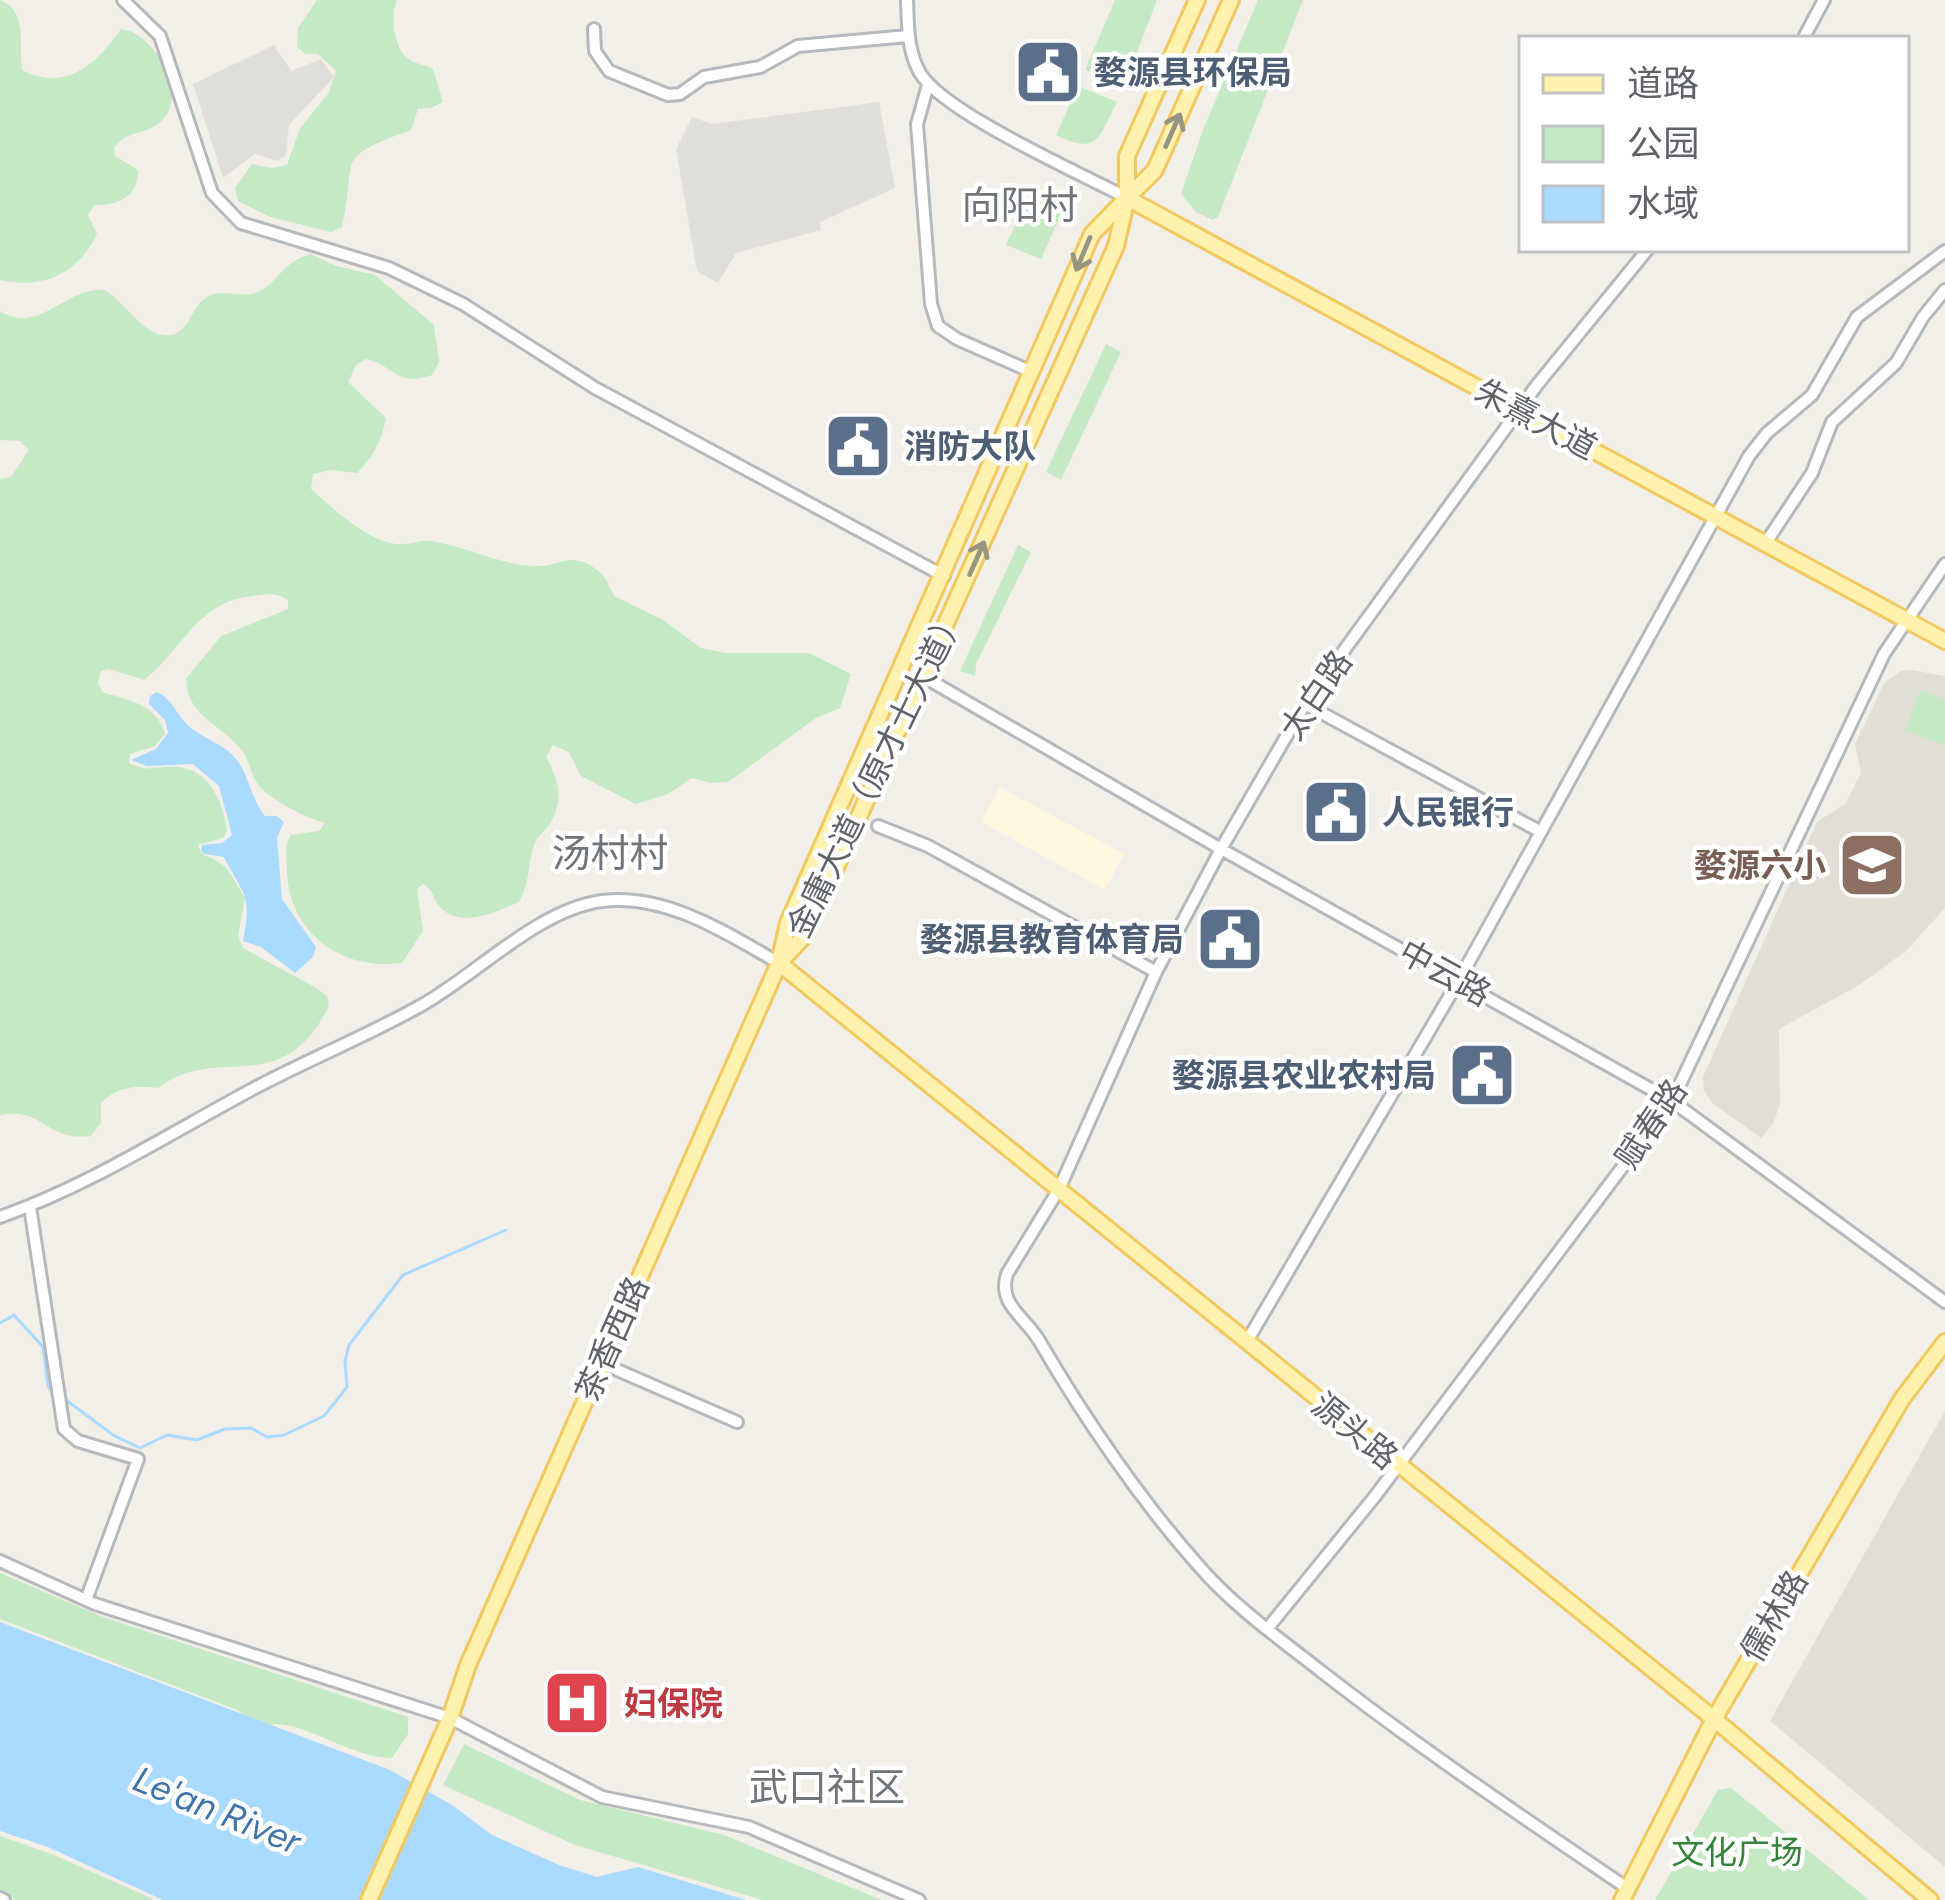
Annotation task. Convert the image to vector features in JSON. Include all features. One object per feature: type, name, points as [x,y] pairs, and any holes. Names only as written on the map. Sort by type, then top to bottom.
[{"type":"main road","name":"金庸大道（原才士大道）","points":[[779,963],[806,934],[1116,246],[1127,198],[1127,156],[1197,0]]},
{"type":"main road","name":"金庸大道（原才士大道）","points":[[779,963],[788,923],[1092,234],[1155,170],[1231,0]]},
{"type":"main road","name":"朱熹大道","points":[[1127,198],[1945,641]]},
{"type":"main road","name":"源头路","points":[[779,963],[1714,1719],[1930,1900]]},
{"type":"main road","name":"茶香西路","points":[[369,1900],[779,963]]},
{"type":"main road","name":"儒林路","points":[[1625,1894],[1714,1719],[1902,1399],[1945,1342]]},
{"type":"street","points":[[123,0],[160,36],[212,194],[241,223],[389,268],[463,304],[595,388],[944,576]]},
{"type":"street","points":[[908,0],[913,58],[928,85],[956,107],[1127,198]]},
{"type":"street","points":[[1805,36],[1824,0]]},
{"type":"street","points":[[594,29],[595,51],[609,71],[668,95],[680,94],[704,77],[760,67],[799,46],[908,36]]},
{"type":"street","points":[[928,85],[917,124],[931,304],[938,326],[1032,372]]},
{"type":"street","points":[[1246,1343],[1459,980],[1713,516],[1757,445],[1812,394],[1857,317],[1945,250]]},
{"type":"street","name":"太白路","points":[[1625,1894],[1400,1732],[1267,1629],[1198,1567],[1102,1442],[1035,1334],[1004,1298],[1006,1274],[1060,1189],[1156,972],[1220,850],[1306,704],[1556,359],[1645,252]]},
{"type":"street","points":[[1765,544],[1812,473],[1832,422],[1896,363],[1945,290]]},
{"type":"street","name":"赋春路","points":[[1267,1629],[1398,1466],[1672,1101],[1842,739],[1904,620],[1945,564]]},
{"type":"street","name":"中云路","points":[[924,677],[1220,850],[1672,1101],[1945,1302]]},
{"type":"street","points":[[1306,704],[1541,832]]},
{"type":"street","points":[[878,826],[928,846],[1156,972]]},
{"type":"street","points":[[0,1217],[30,1207],[278,1075],[424,1004],[518,940],[580,907],[603,901],[643,901],[668,908],[779,963]]},
{"type":"street","points":[[30,1207],[59,1399],[69,1436],[138,1460],[86,1600]]},
{"type":"street","points":[[601,1363],[737,1422]]},
{"type":"street","points":[[0,1561],[86,1600],[450,1718],[596,1795],[749,1827],[919,1900]]},
{"type":"shaded area","points":[[274,45],[291,71],[321,59],[334,77],[289,125],[286,155],[278,161],[255,154],[223,178],[193,84]]},
{"type":"shaded area","points":[[879,102],[895,188],[820,222],[821,230],[736,253],[718,283],[697,271],[676,149],[692,117],[712,124]]},
{"type":"shaded area","name":"婺源六小","points":[[1911,670],[1945,676],[1945,908],[1906,951],[1859,985],[1779,1029],[1780,1104],[1773,1124],[1761,1138],[1712,1103],[1703,1077],[1817,822],[1845,804],[1861,773],[1855,744],[1885,682]]},
{"type":"shaded area","points":[[1000,787],[1124,854],[1105,890],[981,822]]},
{"type":"shaded area","points":[[1945,1411],[1945,1867],[1770,1721]]},
{"type":"green space","points":[[0,0],[19,21],[22,70],[52,78],[79,71],[121,29],[138,35],[159,56],[172,92],[164,119],[114,147],[115,156],[138,170],[131,193],[112,204],[95,205],[88,215],[97,234],[69,269],[30,282],[0,280]]},
{"type":"green space","points":[[317,0],[397,0],[398,45],[409,59],[433,69],[443,102],[418,109],[411,130],[358,155],[352,164],[342,227],[331,232],[270,217],[238,201],[235,188],[252,164],[287,165],[300,128],[328,94],[336,71],[318,54],[306,54],[297,47],[298,28]]},
{"type":"green space","points":[[1115,0],[1157,0],[1124,86],[1085,70]]},
{"type":"green space","points":[[1258,0],[1303,0],[1213,220],[1196,212],[1181,194]]},
{"type":"green space","points":[[1078,86],[1117,102],[1096,140],[1081,144],[1056,135]]},
{"type":"green space","points":[[1030,191],[1048,200],[1054,195],[1067,201],[1041,259],[1006,245]]},
{"type":"green space","points":[[311,254],[336,266],[375,275],[434,325],[439,362],[432,375],[411,379],[366,359],[356,365],[348,382],[386,418],[376,448],[357,473],[313,474],[311,489],[329,505],[361,530],[396,544],[432,541],[526,565],[585,563],[603,576],[614,596],[663,620],[701,648],[725,653],[809,653],[851,674],[840,708],[816,718],[728,782],[692,778],[668,794],[636,804],[581,776],[569,752],[553,745],[546,757],[556,781],[557,805],[534,845],[519,902],[480,916],[459,917],[441,908],[423,884],[417,889],[423,931],[402,963],[359,961],[322,943],[297,913],[290,893],[286,852],[291,835],[319,831],[325,823],[265,791],[242,751],[199,711],[188,692],[186,679],[221,636],[288,609],[288,600],[262,595],[217,607],[144,680],[109,669],[101,671],[98,683],[102,692],[148,710],[165,734],[155,746],[130,754],[129,763],[192,771],[216,795],[227,831],[223,838],[198,845],[204,855],[228,870],[245,898],[238,936],[243,948],[316,988],[327,996],[329,1006],[310,1035],[291,1053],[270,1062],[204,1069],[158,1088],[114,1093],[101,1103],[101,1123],[91,1136],[64,1134],[26,1116],[0,1115],[0,479],[11,477],[29,450],[20,441],[0,440],[0,311],[28,318],[76,296],[104,290],[147,328],[171,335],[183,328],[203,300],[224,293],[258,292],[293,262]]},
{"type":"green space","points":[[1106,344],[1121,352],[1061,480],[1046,472]]},
{"type":"green space","points":[[1018,545],[1031,552],[976,664],[975,676],[960,671]]},
{"type":"green space","points":[[1920,690],[1945,700],[1945,746],[1905,730]]},
{"type":"green space","points":[[0,1573],[103,1617],[408,1717],[408,1734],[392,1758],[289,1726],[261,1727],[237,1710],[0,1619]]},
{"type":"green space","points":[[464,1744],[580,1800],[724,1835],[882,1900],[763,1900],[575,1845],[443,1785]]},
{"type":"green space","name":"文化广场","points":[[1731,1788],[1869,1900],[1655,1900],[1718,1790]]},
{"type":"green space","points":[[0,1836],[155,1900],[17,1900],[0,1893]]},
{"type":"water","points":[[157,692],[190,727],[234,756],[265,816],[277,816],[284,822],[277,838],[282,899],[316,947],[313,957],[295,973],[261,947],[243,941],[247,914],[242,889],[224,857],[201,850],[202,845],[222,843],[232,835],[219,786],[193,764],[147,766],[131,760],[156,749],[168,733],[165,720],[149,704],[150,696]]},
{"type":"water","name":"Le'an River","points":[[0,1622],[390,1770],[452,1805],[492,1835],[559,1865],[597,1877],[638,1867],[746,1900],[163,1900],[48,1847],[0,1831]]},
{"type":"waterway","points":[[66,1400],[113,1435],[140,1448],[167,1435],[197,1440],[225,1429],[251,1428],[267,1437],[284,1435],[324,1416],[347,1387],[349,1345],[403,1275],[506,1230]]},
{"type":"waterway","points":[[0,1323],[14,1315],[43,1347],[48,1386],[57,1398]]},
{"type":"place","name":"婺源县环保局","points":[[1048,72]]},
{"type":"place","name":"消防大队","points":[[858,446]]},
{"type":"place","name":"人民银行","points":[[1336,812]]},
{"type":"place","name":"婺源六小","points":[[1872,865]]},
{"type":"place","name":"婺源县教育体育局","points":[[1230,939]]},
{"type":"place","name":"婺源县农业农村局","points":[[1482,1075]]},
{"type":"place","name":"妇保院","points":[[577,1703]]},
{"type":"district","name":"向阳村","points":[[1020,205]]},
{"type":"district","name":"汤村村","points":[[610,853]]},
{"type":"district","name":"武口社区","points":[[827,1787]]}]
